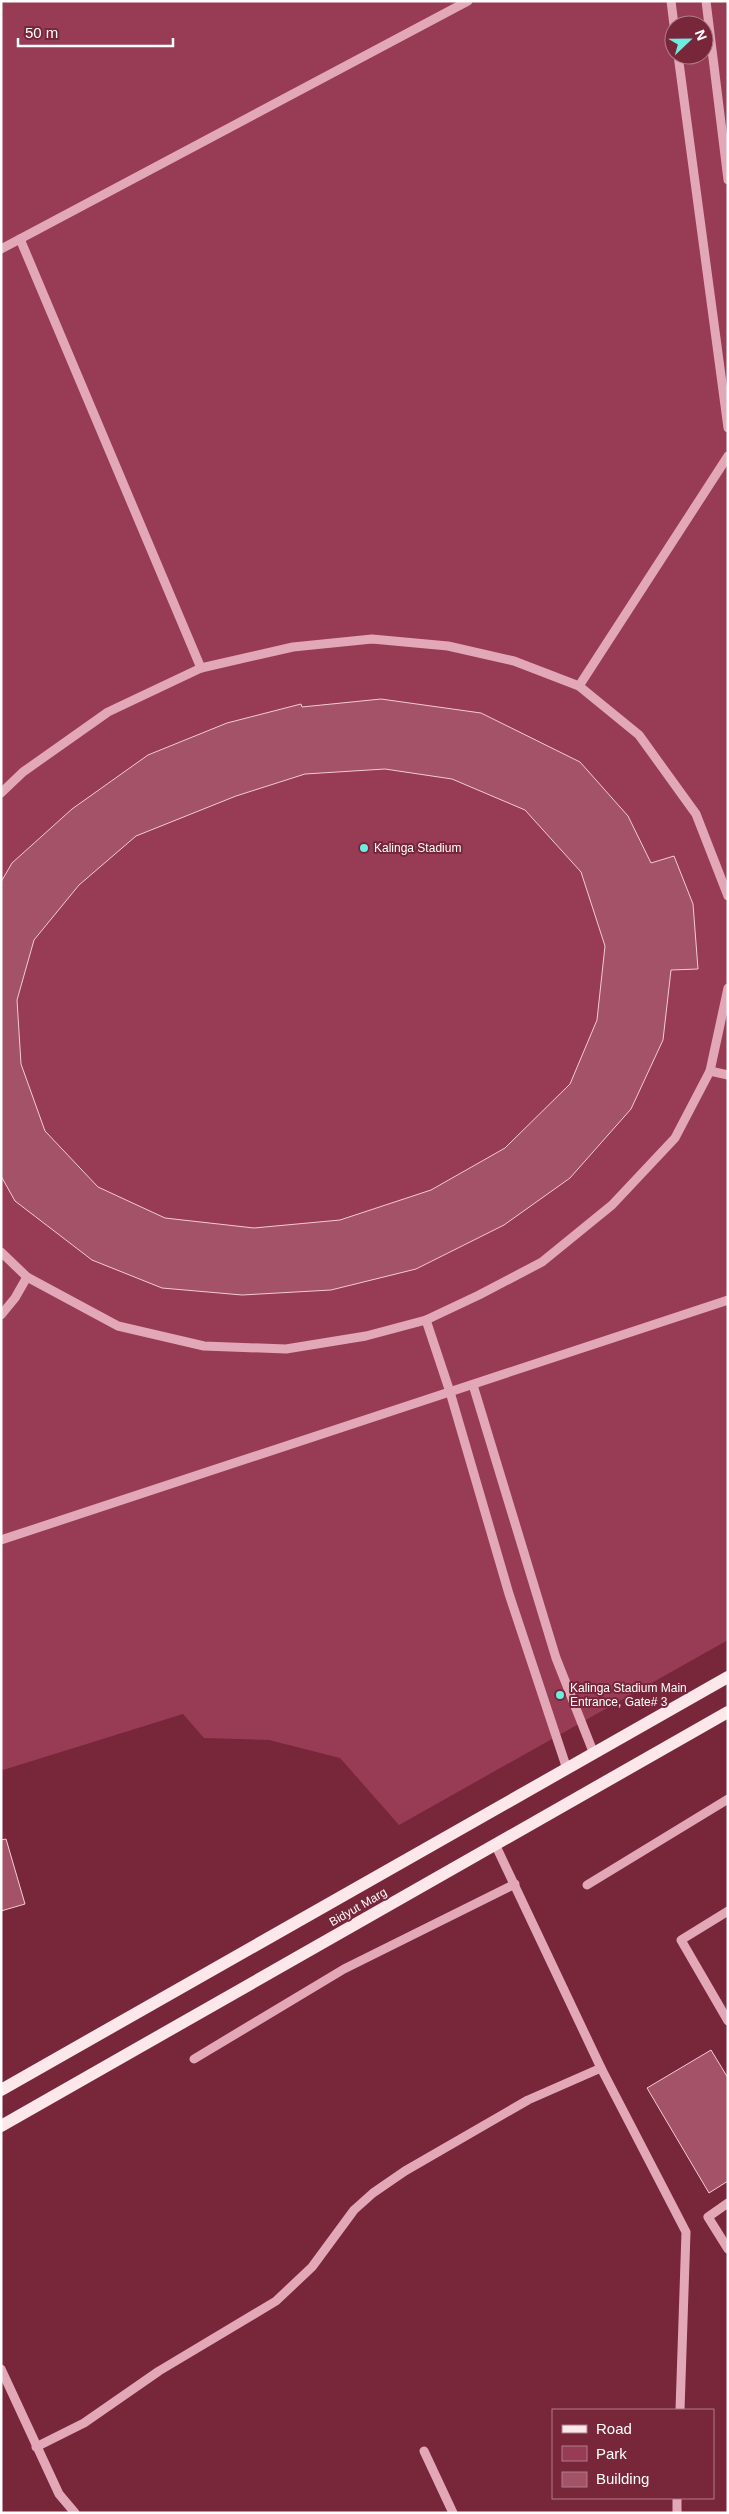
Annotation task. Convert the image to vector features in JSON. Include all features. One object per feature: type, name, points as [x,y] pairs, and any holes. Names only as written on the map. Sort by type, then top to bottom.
[{"type":"main road","name":"Bidyut Marg","points":[[1,2090],[728,1677]]},
{"type":"main road","name":"Bidyut Marg","points":[[1,2126],[728,1712]]},
{"type":"street","points":[[1,249],[468,1]]},
{"type":"street","points":[[671,1],[673,15]]},
{"type":"street","points":[[706,1],[728,180]]},
{"type":"street","points":[[679,65],[728,428]]},
{"type":"street","points":[[20,239],[201,668]]},
{"type":"street","points":[[579,686],[728,456]]},
{"type":"street","points":[[1,793],[23,772],[108,712],[201,668],[292,647],[372,639],[448,646],[514,661],[579,686],[639,735],[696,814],[728,896]]},
{"type":"street","points":[[1,1252],[27,1277],[118,1326],[204,1346],[286,1349],[366,1336],[426,1320],[479,1296],[542,1262],[612,1205],[675,1138],[710,1071],[728,988]]},
{"type":"street","points":[[710,1071],[728,1076]]},
{"type":"street","points":[[1,1315],[15,1298],[27,1277]]},
{"type":"street","points":[[1,1540],[450,1392],[474,1386],[728,1300]]},
{"type":"street","points":[[426,1320],[450,1392],[509,1594],[567,1769]]},
{"type":"street","points":[[474,1386],[556,1658],[594,1754]]},
{"type":"street","points":[[587,1885],[728,1799]]},
{"type":"street","points":[[495,1844],[516,1884],[601,2068],[686,2232],[680,2409]]},
{"type":"street","points":[[194,2060],[344,1970],[516,1884]]},
{"type":"street","points":[[728,1911],[681,1940],[728,2020]]},
{"type":"street","points":[[36,2447],[84,2423],[159,2371],[276,2301],[312,2266],[354,2210],[373,2193],[405,2171],[528,2100],[601,2068]]},
{"type":"street","points":[[728,2203],[708,2217],[728,2249]]},
{"type":"street","points":[[1,2369],[36,2447],[60,2494],[75,2513]]},
{"type":"street","points":[[424,2451],[453,2513]]},
{"type":"street","points":[[676,2513],[677,2499]]},
{"type":"green space","name":"Kalinga Stadium","points":[[1,1],[728,1],[728,1640],[399,1825],[340,1758],[269,1740],[204,1738],[183,1714],[3,1770],[1,1766]]},
{"type":"building","points":[[381,699],[481,713],[580,762],[628,816],[651,863],[674,856],[693,904],[698,969],[671,970],[663,1040],[631,1109],[570,1178],[504,1225],[416,1269],[331,1290],[242,1295],[162,1288],[92,1260],[15,1201],[1,1176],[1,882],[12,863],[72,809],[148,755],[227,723],[301,704],[302,707]],"holes":[[[385,769],[452,779],[525,810],[581,872],[605,946],[597,1020],[570,1084],[505,1148],[431,1190],[340,1220],[254,1228],[165,1218],[98,1187],[45,1131],[21,1064],[17,1000],[34,940],[79,885],[136,836],[236,796],[305,774]]]},
{"type":"building","points":[[6,1839],[25,1904],[1,1911],[1,1840]]},
{"type":"building","points":[[711,2050],[728,2078],[728,2181],[709,2193],[647,2088]]},
{"type":"place","name":"Kalinga Stadium","points":[[364,848]]},
{"type":"place","name":"Kalinga Stadium Main Entrance, Gate# 3","points":[[560,1695]]}]
